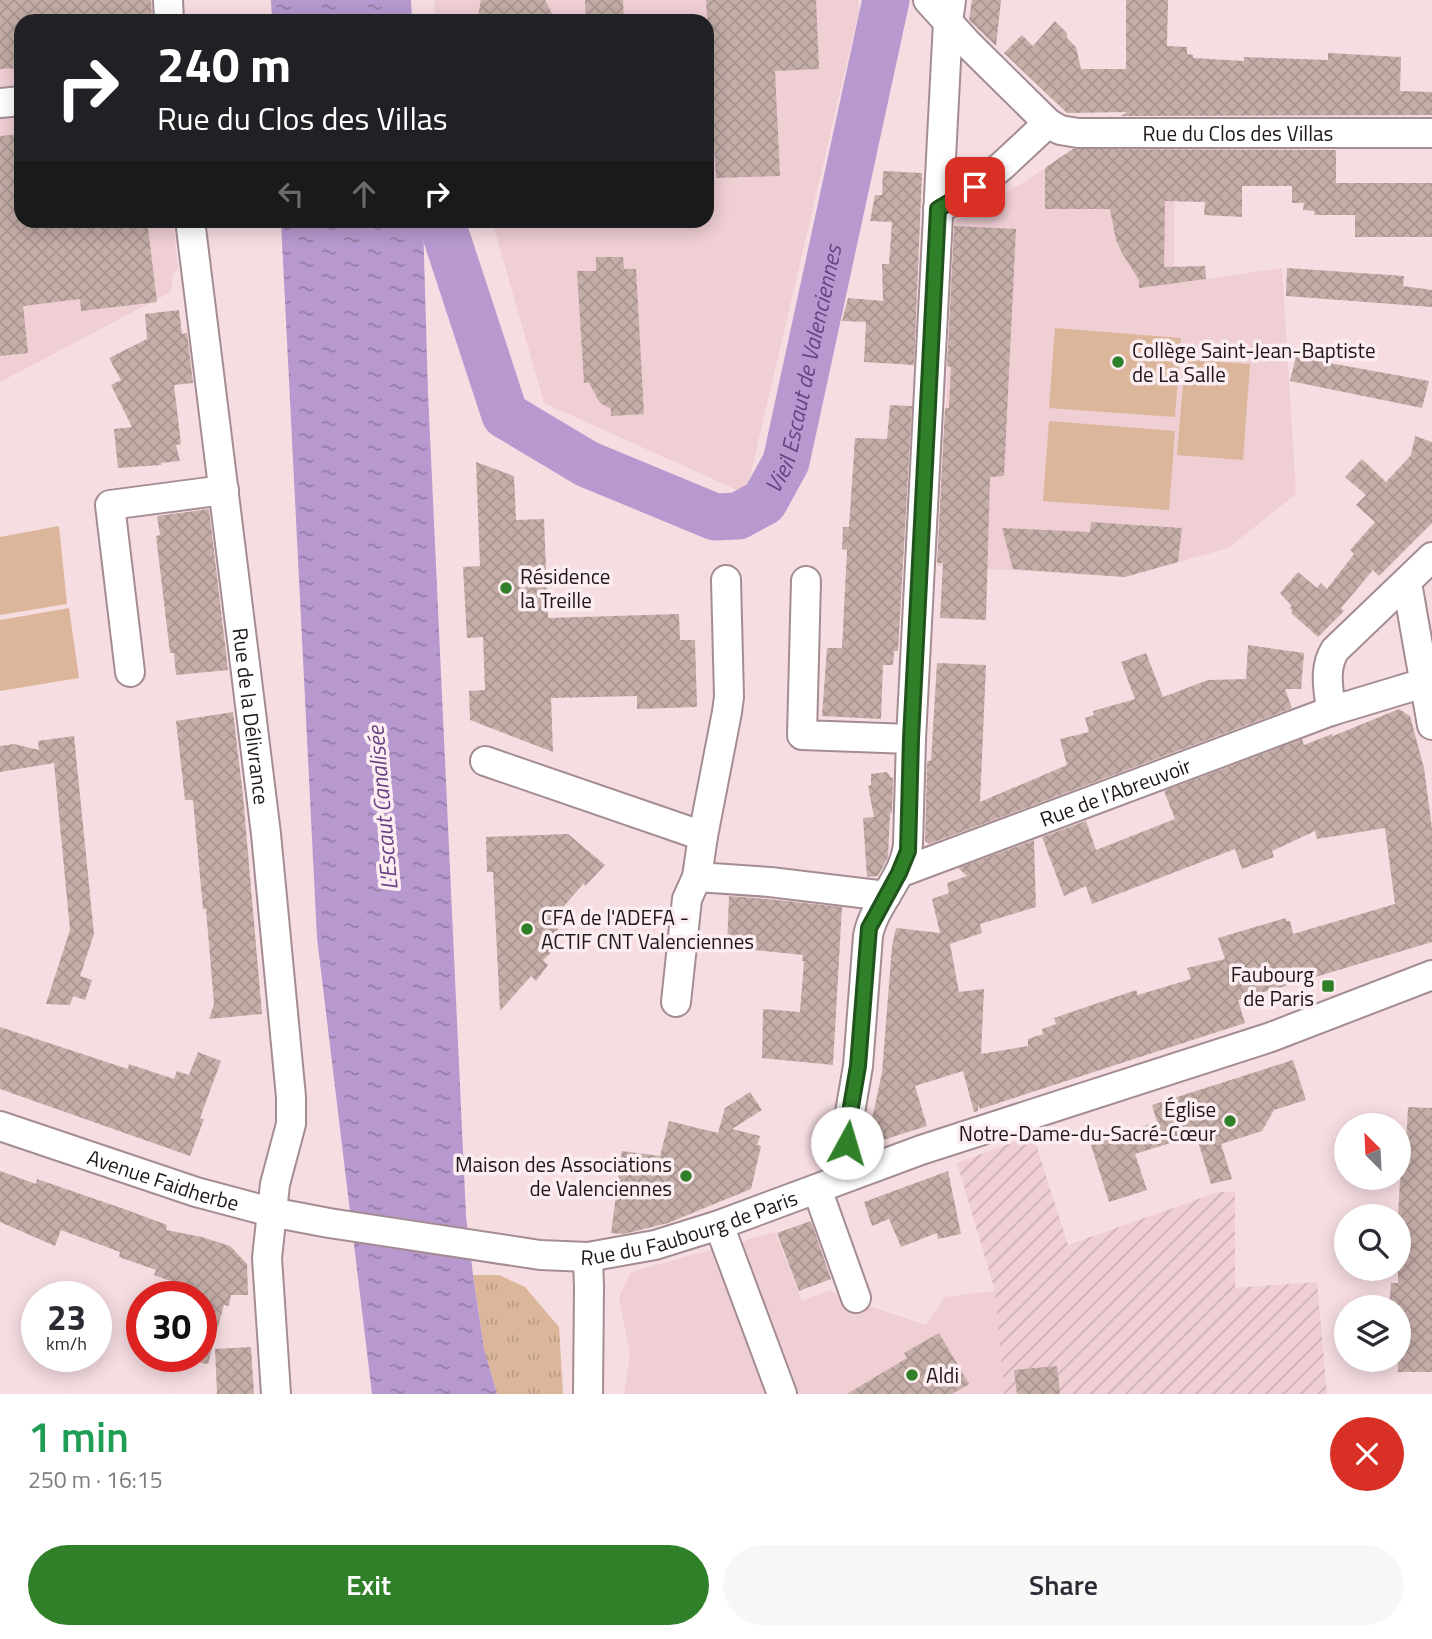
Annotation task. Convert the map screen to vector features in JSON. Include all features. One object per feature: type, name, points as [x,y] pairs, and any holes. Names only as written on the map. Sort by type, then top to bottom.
[{"type":"street","name":"Rue du Clos des Villas","points":[[928,0],[950,11],[967,43],[1048,123],[1060,130],[1078,133],[1432,133]]},
{"type":"street","points":[[854,1174],[849,1156],[847,1130],[858,1066],[867,936],[908,851],[911,739],[950,11]]},
{"type":"street","points":[[938,209],[993,173],[1048,123]]},
{"type":"street","name":"Rue de la Délivrance","points":[[191,228],[267,834],[292,1097],[291,1124],[275,1184],[268,1238],[267,1273],[276,1394]]},
{"type":"street","points":[[130,672],[110,505],[224,490]]},
{"type":"street","points":[[1331,711],[1329,658],[1432,557]]},
{"type":"street","points":[[676,1002],[687,899],[697,877],[728,705],[726,580]]},
{"type":"street","points":[[806,581],[802,735],[911,739]]},
{"type":"street","points":[[1406,583],[1432,724]]},
{"type":"street","name":"Rue de l'Abreuvoir","points":[[892,885],[1331,711],[1424,682]]},
{"type":"street","points":[[485,761],[703,835]]},
{"type":"street","points":[[697,877],[770,883],[892,885]]},
{"type":"street","name":"Rue du Faubourg de Paris","points":[[329,1223],[540,1255],[588,1257],[656,1245],[719,1225],[950,1140],[1271,1037],[1432,975]]},
{"type":"street","name":"Avenue Faidherbe","points":[[0,1126],[196,1192],[271,1212],[329,1223]]},
{"type":"street","points":[[817,1189],[856,1298]]},
{"type":"street","points":[[719,1225],[782,1394]]},
{"type":"street","points":[[588,1257],[588,1394]]},
{"type":"shaded area","points":[[0,0],[152,0],[153,14],[14,14],[14,228],[174,228],[178,269],[173,274],[171,292],[0,382]]},
{"type":"shaded area","points":[[434,0],[858,0],[859,11],[746,494],[544,403],[494,228],[714,228],[714,14],[435,14]]},
{"type":"shaded area","name":"Collège Saint-Jean-Baptiste de La Salle","points":[[1069,151],[1175,152],[1174,268],[1185,282],[1282,268],[1296,494],[1228,548],[1125,577],[938,566],[955,222],[1026,181]]},
{"type":"shaded area","points":[[1033,1135],[1068,1245],[1218,1192],[1235,1192],[1235,1288],[1317,1282],[1327,1394],[1004,1394],[995,1291],[957,1163]]},
{"type":"shaded area","points":[[775,1232],[802,1301],[830,1290],[850,1303],[872,1307],[926,1325],[945,1297],[995,1291],[1004,1394],[624,1394],[630,1354],[619,1297],[631,1272]]},
{"type":"green space","points":[[1055,328],[1181,338],[1175,417],[1049,408]]},
{"type":"green space","points":[[1185,359],[1250,364],[1243,460],[1177,455]]},
{"type":"green space","points":[[1049,421],[1175,431],[1169,510],[1043,501]]},
{"type":"green space","points":[[59,526],[67,604],[0,615],[0,537]]},
{"type":"green space","points":[[69,608],[79,678],[0,691],[0,620]]},
{"type":"green space","points":[[473,1275],[499,1275],[525,1287],[559,1327],[563,1394],[497,1394],[484,1349]]},
{"type":"water","points":[[271,0],[411,0],[412,14],[272,14]]},
{"type":"water","name":"L'Escaut Canalisée","points":[[281,228],[423,228],[428,392],[466,1216],[484,1349],[497,1394],[372,1394],[317,938]]},
{"type":"building","points":[[0,0],[151,0],[152,14],[14,14],[14,68],[0,69]]},
{"type":"building","points":[[481,0],[545,0],[552,14],[478,14]]},
{"type":"building","points":[[585,0],[623,0],[624,14],[586,14]]},
{"type":"building","points":[[706,0],[816,0],[819,69],[775,71],[780,176],[716,178],[714,14],[707,14]]},
{"type":"building","points":[[972,0],[1001,0],[996,46],[969,20]]},
{"type":"building","points":[[1126,0],[1168,0],[1167,46],[1187,47],[1187,54],[1193,55],[1193,58],[1244,61],[1244,57],[1328,60],[1328,53],[1401,57],[1400,91],[1432,92],[1432,115],[1121,116],[1127,112],[1067,113],[1004,53],[1022,35],[1033,46],[1055,21],[1076,47],[1081,69],[1126,69]]},
{"type":"building","points":[[14,135],[14,228],[148,228],[157,302],[81,311],[80,299],[23,306],[28,353],[0,356],[0,136]]},
{"type":"building","points":[[1073,149],[1336,150],[1336,183],[1432,183],[1432,237],[1355,237],[1355,215],[1314,215],[1315,211],[1303,210],[1304,203],[1292,203],[1292,186],[1242,186],[1242,217],[1204,215],[1205,202],[1165,201],[1164,267],[1205,266],[1206,279],[1139,288],[1139,280],[1116,240],[1110,209],[1045,209],[1045,168]]},
{"type":"building","points":[[883,171],[922,173],[914,365],[864,362],[866,322],[842,321],[848,298],[883,301],[882,264],[889,264],[892,222],[870,221],[875,195],[882,195]]},
{"type":"building","points":[[954,226],[1016,229],[1004,476],[990,477],[986,620],[940,618],[943,563],[937,563],[945,408],[949,408],[951,367],[947,366]]},
{"type":"building","points":[[596,257],[623,257],[624,269],[636,269],[644,414],[611,416],[611,409],[600,403],[589,383],[584,383],[577,271],[596,271]]},
{"type":"building","points":[[1287,268],[1404,276],[1403,286],[1432,290],[1432,307],[1286,296]]},
{"type":"building","points":[[179,310],[182,334],[187,333],[193,383],[174,385],[181,444],[176,445],[180,461],[118,468],[114,429],[132,427],[111,385],[121,380],[109,358],[147,339],[145,314]]},
{"type":"building","points":[[1296,357],[1429,381],[1422,408],[1290,381]]},
{"type":"building","points":[[890,405],[912,406],[898,651],[894,651],[893,665],[883,665],[881,719],[822,716],[827,648],[842,648],[847,550],[842,549],[843,527],[849,527],[855,438],[887,439]]},
{"type":"building","points":[[1415,436],[1432,442],[1432,523],[1379,576],[1373,570],[1341,608],[1344,611],[1318,637],[1291,613],[1293,611],[1289,608],[1292,606],[1280,593],[1298,572],[1317,588],[1321,583],[1327,589],[1354,554],[1350,550],[1375,522],[1356,505],[1366,495],[1345,477],[1362,459],[1386,482],[1411,455]]},
{"type":"building","name":"Résidence la Treille","points":[[476,462],[514,476],[516,520],[544,519],[548,618],[679,614],[680,640],[695,640],[697,707],[637,709],[637,696],[551,698],[553,752],[470,720],[469,691],[485,690],[483,637],[467,638],[463,567],[480,566]]},
{"type":"building","points":[[209,509],[228,670],[176,675],[174,653],[170,653],[156,536],[160,535],[157,516]]},
{"type":"building","points":[[1091,522],[1182,528],[1178,562],[1125,577],[1013,569],[1002,528],[1090,532]]},
{"type":"building","points":[[1248,645],[1304,653],[1301,689],[1285,689],[1292,708],[929,844],[925,841],[927,762],[931,760],[937,663],[986,665],[980,802],[1067,765],[1060,739],[1089,732],[1085,718],[1094,715],[1093,711],[1135,699],[1121,662],[1146,653],[1163,697],[1208,680],[1246,679]]},
{"type":"building","points":[[1399,709],[1410,716],[1424,768],[1432,828],[1432,942],[1238,1000],[1245,1023],[980,1109],[978,1104],[978,1111],[974,1112],[963,1071],[915,1086],[927,1126],[883,1140],[870,1128],[882,1073],[892,946],[896,928],[940,933],[932,899],[949,893],[947,883],[967,876],[958,868],[1034,840],[1036,907],[980,924],[982,933],[950,944],[959,992],[984,989],[981,1054],[1028,1046],[1028,1039],[1043,1034],[1042,1029],[1056,1024],[1054,1018],[1136,990],[1138,995],[1191,979],[1187,968],[1225,959],[1218,938],[1286,918],[1286,921],[1290,921],[1293,934],[1395,904],[1385,828],[1317,839],[1315,831],[1272,851],[1274,857],[1242,869],[1235,849],[1092,904],[1086,886],[1064,896],[1042,837],[1086,821],[1096,850],[1175,819],[1164,791],[1302,739],[1304,745],[1332,734],[1333,736]]},
{"type":"building","points":[[233,712],[262,1014],[209,1019],[214,1004],[206,909],[203,909],[193,800],[185,800],[176,721]]},
{"type":"building","points":[[74,736],[94,934],[80,976],[92,980],[85,1000],[73,996],[70,1005],[46,1004],[70,930],[54,763],[0,772],[0,746],[14,744],[39,750],[38,741]]},
{"type":"building","points":[[887,772],[893,777],[888,857],[878,876],[867,877],[863,818],[874,817],[868,786],[871,785],[871,774]]},
{"type":"building","name":"CFA de l'ADEFA - ACTIF CNT Valenciennes","points":[[568,834],[605,865],[585,886],[584,883],[557,914],[559,945],[543,960],[548,965],[536,981],[531,976],[500,1011],[493,872],[487,872],[486,837]]},
{"type":"building","points":[[729,896],[842,907],[833,1065],[762,1058],[763,1009],[800,1012],[803,955],[727,947]]},
{"type":"building","points":[[0,1027],[128,1069],[129,1064],[174,1079],[177,1071],[189,1075],[198,1052],[221,1061],[200,1118],[204,1119],[190,1156],[0,1089]]},
{"type":"building","name":"Église Notre-Dame-du-Sacré-Cœur","points":[[1293,1060],[1306,1100],[1274,1110],[1262,1131],[1221,1144],[1232,1179],[1211,1184],[1196,1135],[1135,1154],[1147,1190],[1109,1202],[1091,1145],[1157,1122],[1152,1105]]},
{"type":"building","name":"Maison des Associations de Valenciennes","points":[[750,1092],[762,1110],[732,1129],[760,1136],[757,1145],[761,1146],[751,1189],[668,1223],[624,1234],[611,1233],[622,1151],[660,1156],[669,1121],[718,1133],[725,1108]]},
{"type":"building","points":[[1408,1107],[1432,1108],[1432,1372],[1411,1372],[1411,1295],[1390,1295],[1391,1283],[1411,1281],[1411,1204],[1399,1204],[1399,1190],[1411,1190],[1411,1113],[1408,1113]]},
{"type":"building","points":[[0,1171],[36,1184],[37,1179],[167,1225],[166,1230],[230,1246],[247,1264],[248,1295],[231,1295],[229,1306],[224,1305],[217,1331],[217,1281],[171,1281],[154,1275],[156,1270],[119,1257],[120,1252],[61,1230],[55,1246],[0,1222]]},
{"type":"building","points":[[948,1171],[961,1234],[938,1239],[937,1233],[901,1247],[889,1219],[872,1226],[864,1202]]},
{"type":"building","points":[[811,1221],[831,1279],[799,1291],[777,1233]]},
{"type":"building","name":"Aldi","points":[[939,1333],[969,1384],[952,1394],[847,1394],[907,1358],[904,1353]]},
{"type":"building","points":[[251,1347],[254,1394],[217,1394],[217,1349]]},
{"type":"building","points":[[1057,1366],[1060,1394],[1017,1394],[1014,1370]]},
{"type":"waterway","name":"Vieil Escaut de Valenciennes","points":[[444,228],[505,415],[587,464],[715,517],[738,516],[764,502],[786,462],[886,0]]},
{"type":"place","name":"Collège Saint-Jean-Baptiste de La Salle","points":[[1118,362]]},
{"type":"place","name":"Résidence la Treille","points":[[506,588]]},
{"type":"place","name":"CFA de l'ADEFA - ACTIF CNT Valenciennes","points":[[527,929]]},
{"type":"place","name":"Faubourg de Paris","points":[[1328,986]]},
{"type":"place","name":"Église Notre-Dame-du-Sacré-Cœur","points":[[1230,1121]]},
{"type":"place","name":"Maison des Associations de Valenciennes","points":[[686,1176]]},
{"type":"place","name":"Aldi","points":[[912,1375]]},
{"type":"route","points":[[847,1143],[858,1066],[867,936],[908,851],[911,739],[938,209],[975,187]]}]
